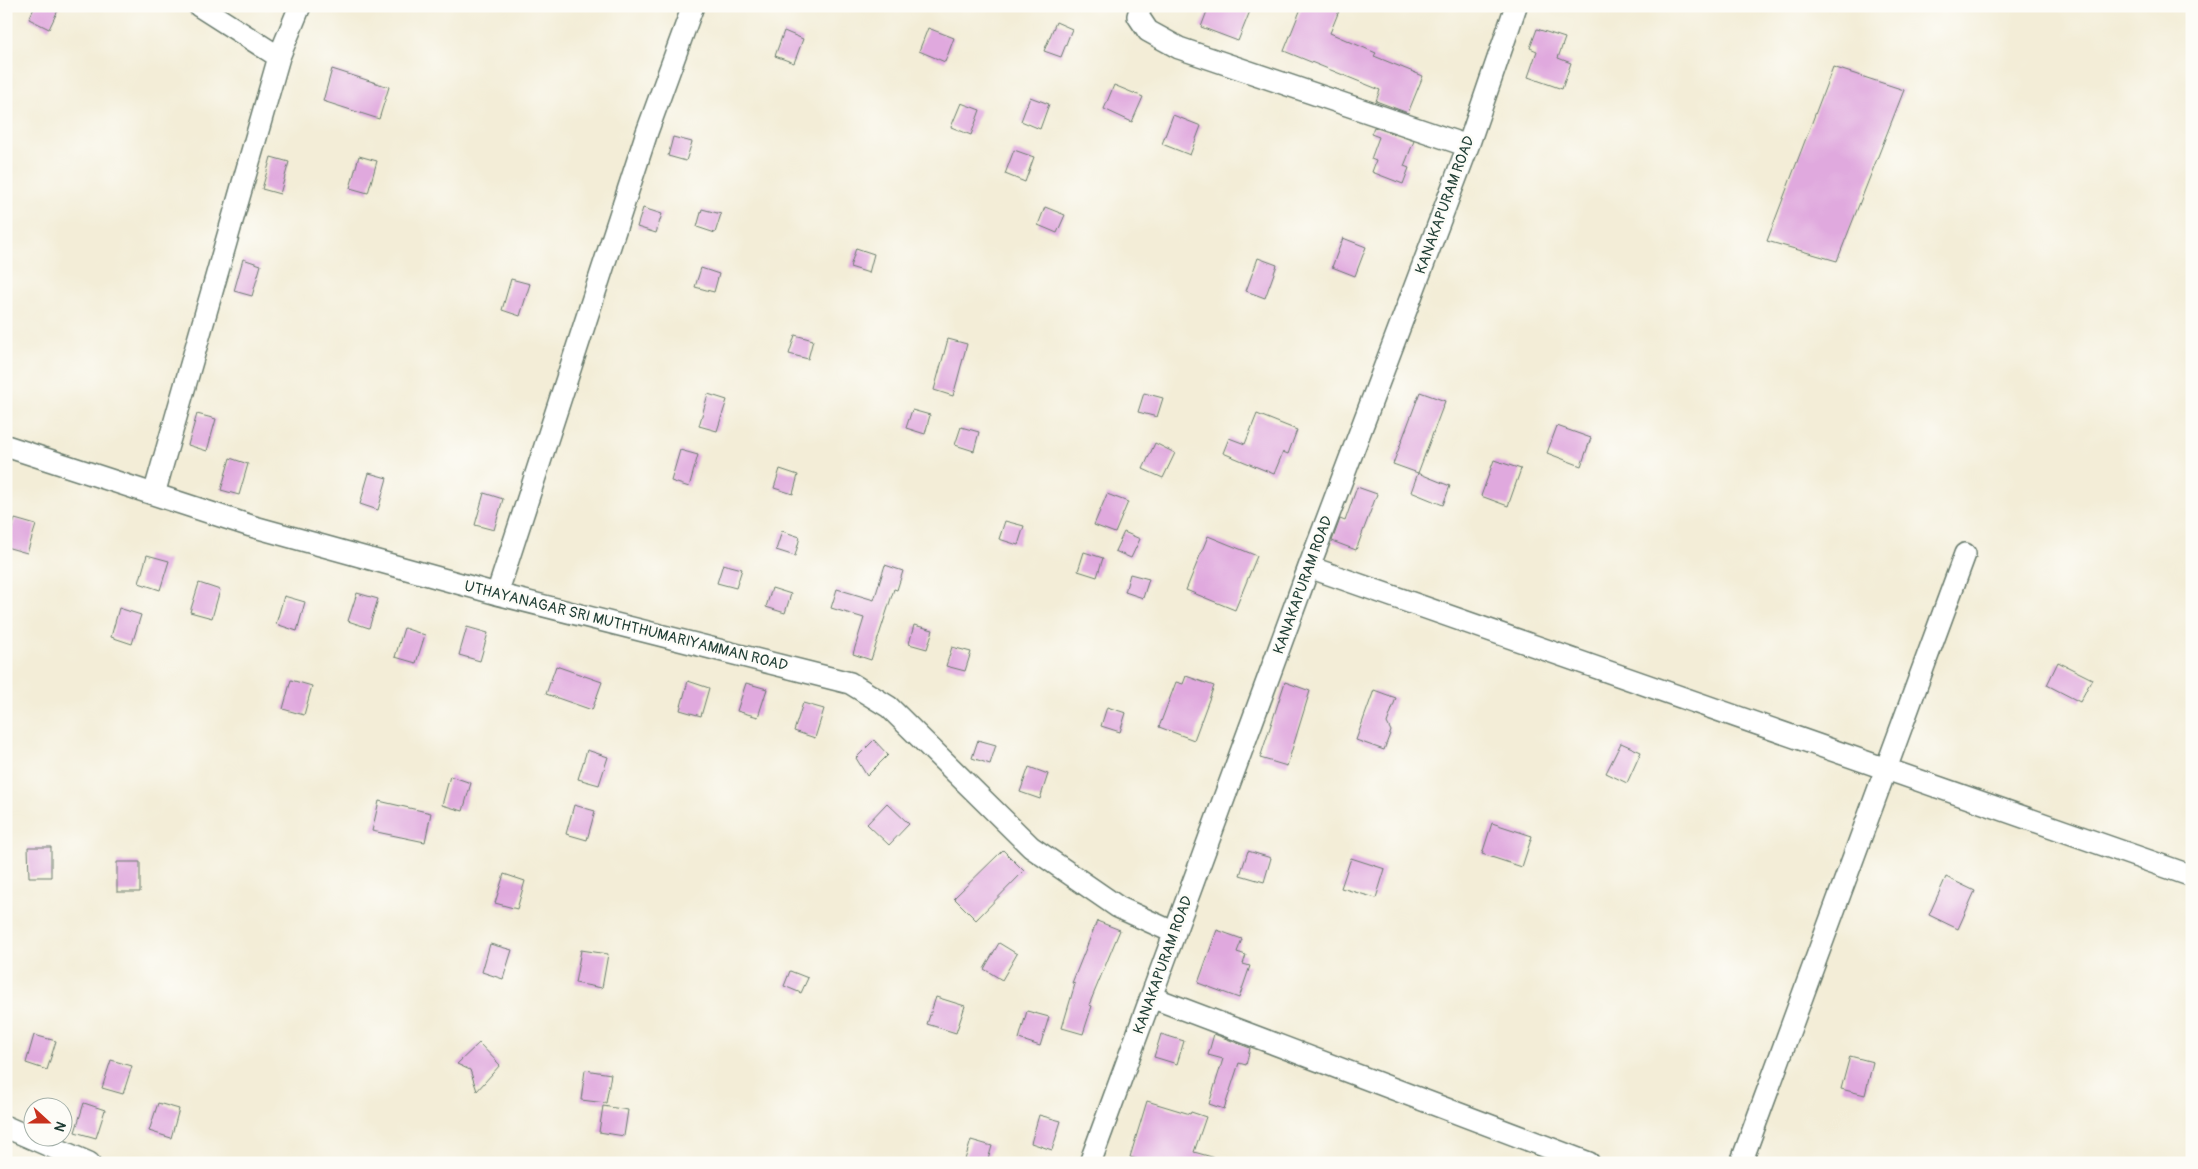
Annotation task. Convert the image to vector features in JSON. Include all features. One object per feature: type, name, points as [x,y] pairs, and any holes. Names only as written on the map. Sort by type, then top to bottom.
[{"type":"street","points":[[199,6],[279,56]]},
{"type":"street","points":[[154,494],[279,56],[300,6]]},
{"type":"street","points":[[497,594],[647,132],[694,6]]},
{"type":"street","points":[[1141,6],[1138,16],[1148,31],[1179,48],[1468,146]]},
{"type":"street","name":"KANAKAPURAM ROAD","points":[[1090,1163],[1309,567],[1468,146],[1516,6]]},
{"type":"street","name":"UTHAYANAGAR SRI MUTHTHUMARIYAMMAN ROAD","points":[[6,446],[251,526],[497,594],[850,683],[889,707],[1031,847],[1118,907],[1175,933]]},
{"type":"street","points":[[1741,1163],[1884,769],[1965,554]]},
{"type":"street","points":[[1309,567],[2192,876]]},
{"type":"street","points":[[1151,997],[1589,1163]]},
{"type":"street","points":[[6,1127],[89,1163]]},
{"type":"building","points":[[35,6],[60,6],[49,29],[29,19]]},
{"type":"building","points":[[1209,6],[1237,6],[1250,11],[1238,41],[1201,27]]},
{"type":"building","points":[[1302,6],[1341,6],[1330,33],[1376,53],[1374,56],[1423,76],[1408,113],[1376,101],[1380,90],[1284,51]]},
{"type":"building","points":[[1056,22],[1072,29],[1061,57],[1044,51]]},
{"type":"building","points":[[928,28],[954,38],[945,62],[919,51]]},
{"type":"building","points":[[1537,29],[1565,38],[1558,58],[1571,63],[1562,89],[1528,77],[1537,51],[1530,48]]},
{"type":"building","points":[[784,31],[803,39],[794,63],[775,56]]},
{"type":"building","points":[[1833,67],[1904,90],[1837,261],[1767,241]]},
{"type":"building","points":[[332,69],[389,87],[379,119],[323,101]]},
{"type":"building","points":[[1114,85],[1143,97],[1132,122],[1104,109]]},
{"type":"building","points":[[1030,97],[1049,104],[1040,129],[1021,121]]},
{"type":"building","points":[[961,103],[980,110],[971,135],[951,127]]},
{"type":"building","points":[[1173,115],[1201,126],[1190,155],[1162,144]]},
{"type":"building","points":[[1374,127],[1414,141],[1404,166],[1409,168],[1403,184],[1372,172],[1376,161],[1371,159],[1379,137],[1371,134]]},
{"type":"building","points":[[673,137],[692,142],[686,161],[668,156]]},
{"type":"building","points":[[1014,150],[1034,157],[1025,182],[1005,174]]},
{"type":"building","points":[[359,156],[377,161],[368,193],[350,188]]},
{"type":"building","points":[[271,157],[289,162],[280,194],[262,189]]},
{"type":"building","points":[[1045,207],[1065,215],[1057,233],[1038,225]]},
{"type":"building","points":[[643,208],[662,214],[656,233],[637,227]]},
{"type":"building","points":[[702,209],[721,214],[715,233],[697,227]]},
{"type":"building","points":[[1343,238],[1366,247],[1355,276],[1332,267]]},
{"type":"building","points":[[856,248],[874,254],[869,273],[850,267]]},
{"type":"building","points":[[1258,258],[1277,265],[1265,298],[1246,291]]},
{"type":"building","points":[[243,259],[261,265],[252,296],[234,291]]},
{"type":"building","points":[[701,268],[719,274],[714,292],[695,287]]},
{"type":"building","points":[[511,279],[530,284],[520,316],[502,310]]},
{"type":"building","points":[[795,335],[813,340],[808,359],[789,354]]},
{"type":"building","points":[[948,339],[967,344],[953,396],[934,390]]},
{"type":"building","points":[[1420,392],[1445,401],[1418,473],[1393,464]]},
{"type":"building","points":[[1144,393],[1163,398],[1157,417],[1138,412]]},
{"type":"building","points":[[708,394],[727,400],[717,431],[699,426]]},
{"type":"building","points":[[912,410],[930,415],[925,434],[906,428]]},
{"type":"building","points":[[197,414],[216,419],[207,451],[188,445]]},
{"type":"building","points":[[1257,414],[1297,430],[1288,454],[1283,452],[1274,474],[1223,453],[1229,438],[1245,444]]},
{"type":"building","points":[[1557,426],[1591,438],[1581,466],[1547,453]]},
{"type":"building","points":[[961,427],[979,432],[974,451],[955,445]]},
{"type":"building","points":[[1155,443],[1175,453],[1163,478],[1143,469]]},
{"type":"building","points":[[680,450],[698,455],[689,487],[671,481]]},
{"type":"building","points":[[230,458],[248,464],[239,495],[221,490]]},
{"type":"building","points":[[1494,460],[1521,469],[1508,506],[1481,496]]},
{"type":"building","points":[[780,469],[798,475],[793,494],[774,488]]},
{"type":"building","points":[[369,473],[387,478],[378,510],[360,504]]},
{"type":"building","points":[[1418,473],[1450,486],[1443,505],[1411,492]]},
{"type":"building","points":[[1357,487],[1377,494],[1356,550],[1332,541],[1340,519],[1345,521]]},
{"type":"building","points":[[484,493],[503,499],[494,530],[475,525]]},
{"type":"building","points":[[1107,494],[1128,502],[1115,533],[1094,525]]},
{"type":"building","points":[[15,519],[36,525],[27,553],[6,547]]},
{"type":"building","points":[[1005,521],[1024,526],[1018,545],[999,539]]},
{"type":"building","points":[[782,531],[800,537],[795,556],[776,550]]},
{"type":"building","points":[[1124,532],[1140,539],[1131,558],[1115,551]]},
{"type":"building","points":[[1208,536],[1257,556],[1235,610],[1186,590]]},
{"type":"building","points":[[1084,552],[1103,558],[1097,577],[1078,571]]},
{"type":"building","points":[[147,555],[169,561],[160,590],[139,583]]},
{"type":"building","points":[[723,564],[742,569],[736,588],[717,583]]},
{"type":"building","points":[[885,565],[903,571],[897,590],[894,589],[871,660],[853,654],[864,618],[831,608],[837,589],[874,600]]},
{"type":"building","points":[[1130,574],[1149,579],[1143,598],[1125,592]]},
{"type":"building","points":[[199,583],[220,590],[212,618],[190,612]]},
{"type":"building","points":[[772,588],[791,594],[785,613],[766,607]]},
{"type":"building","points":[[357,593],[378,599],[369,628],[348,621]]},
{"type":"building","points":[[284,596],[305,602],[297,631],[276,624]]},
{"type":"building","points":[[119,608],[141,615],[132,644],[111,637]]},
{"type":"building","points":[[914,625],[933,630],[927,649],[909,644]]},
{"type":"building","points":[[467,627],[488,633],[480,661],[459,655]]},
{"type":"building","points":[[404,628],[425,635],[416,663],[395,657]]},
{"type":"building","points":[[952,647],[971,652],[965,671],[946,666]]},
{"type":"building","points":[[2058,662],[2092,679],[2080,702],[2047,685]]},
{"type":"building","points":[[556,666],[602,682],[592,710],[546,694]]},
{"type":"building","points":[[1186,676],[1214,686],[1194,740],[1159,727],[1176,682],[1183,684]]},
{"type":"building","points":[[291,680],[312,686],[304,715],[283,709]]},
{"type":"building","points":[[688,681],[709,688],[701,716],[680,710]]},
{"type":"building","points":[[1285,682],[1310,691],[1287,766],[1260,758]]},
{"type":"building","points":[[746,683],[767,689],[758,717],[737,711]]},
{"type":"building","points":[[1374,690],[1396,698],[1387,723],[1391,731],[1384,750],[1356,740]]},
{"type":"building","points":[[803,703],[824,709],[815,738],[794,731]]},
{"type":"building","points":[[1107,707],[1126,713],[1120,732],[1101,726]]},
{"type":"building","points":[[874,740],[888,755],[867,776],[856,758]]},
{"type":"building","points":[[978,740],[996,745],[990,764],[972,758]]},
{"type":"building","points":[[1621,743],[1641,752],[1627,783],[1606,773]]},
{"type":"building","points":[[587,750],[608,757],[599,785],[578,779]]},
{"type":"building","points":[[1029,767],[1048,774],[1040,799],[1020,792]]},
{"type":"building","points":[[450,776],[471,783],[463,811],[442,805]]},
{"type":"building","points":[[379,801],[431,813],[425,842],[372,831]]},
{"type":"building","points":[[887,803],[909,824],[889,845],[867,824]]},
{"type":"building","points":[[574,805],[595,811],[587,840],[566,834]]},
{"type":"building","points":[[1492,823],[1532,836],[1522,867],[1482,854]]},
{"type":"building","points":[[28,847],[51,847],[51,877],[29,877]]},
{"type":"building","points":[[1003,850],[1024,871],[976,920],[954,898]]},
{"type":"building","points":[[1248,851],[1271,858],[1264,882],[1240,875]]},
{"type":"building","points":[[1351,858],[1385,869],[1376,898],[1341,888]]},
{"type":"building","points":[[117,862],[140,862],[140,892],[117,892]]},
{"type":"building","points":[[504,874],[525,881],[517,909],[495,903]]},
{"type":"building","points":[[1946,877],[1975,891],[1958,929],[1929,915]]},
{"type":"building","points":[[1097,921],[1120,930],[1089,1005],[1092,1006],[1083,1034],[1062,1028],[1075,984],[1072,983]]},
{"type":"building","points":[[1217,930],[1242,939],[1237,952],[1246,955],[1243,964],[1250,966],[1239,998],[1198,983]]},
{"type":"building","points":[[999,943],[1017,954],[1002,980],[984,969]]},
{"type":"building","points":[[490,944],[512,950],[503,979],[482,972]]},
{"type":"building","points":[[581,950],[608,954],[602,988],[575,983]]},
{"type":"building","points":[[790,971],[808,978],[801,993],[784,986]]},
{"type":"building","points":[[936,997],[965,1006],[956,1033],[927,1024]]},
{"type":"building","points":[[1027,1011],[1049,1017],[1040,1046],[1019,1039]]},
{"type":"building","points":[[1161,1034],[1184,1041],[1177,1064],[1154,1057]]},
{"type":"building","points":[[1214,1034],[1250,1048],[1246,1065],[1239,1063],[1224,1109],[1209,1104],[1223,1059],[1208,1055]]},
{"type":"building","points":[[34,1035],[56,1041],[47,1070],[26,1063]]},
{"type":"building","points":[[479,1043],[500,1065],[477,1091],[470,1070],[457,1064]]},
{"type":"building","points":[[1850,1056],[1873,1062],[1865,1095],[1841,1089]]},
{"type":"building","points":[[111,1060],[132,1066],[123,1094],[102,1088]]},
{"type":"building","points":[[585,1070],[611,1074],[606,1103],[581,1100]]},
{"type":"building","points":[[1147,1101],[1206,1117],[1194,1152],[1219,1159],[1218,1163],[1149,1163],[1130,1157]]},
{"type":"building","points":[[84,1103],[105,1110],[96,1138],[75,1132]]},
{"type":"building","points":[[158,1103],[179,1109],[171,1138],[149,1131]]},
{"type":"building","points":[[603,1106],[628,1110],[624,1136],[599,1132]]},
{"type":"building","points":[[1039,1115],[1061,1121],[1052,1150],[1031,1143]]},
{"type":"building","points":[[971,1140],[992,1146],[987,1163],[964,1163]]}]
